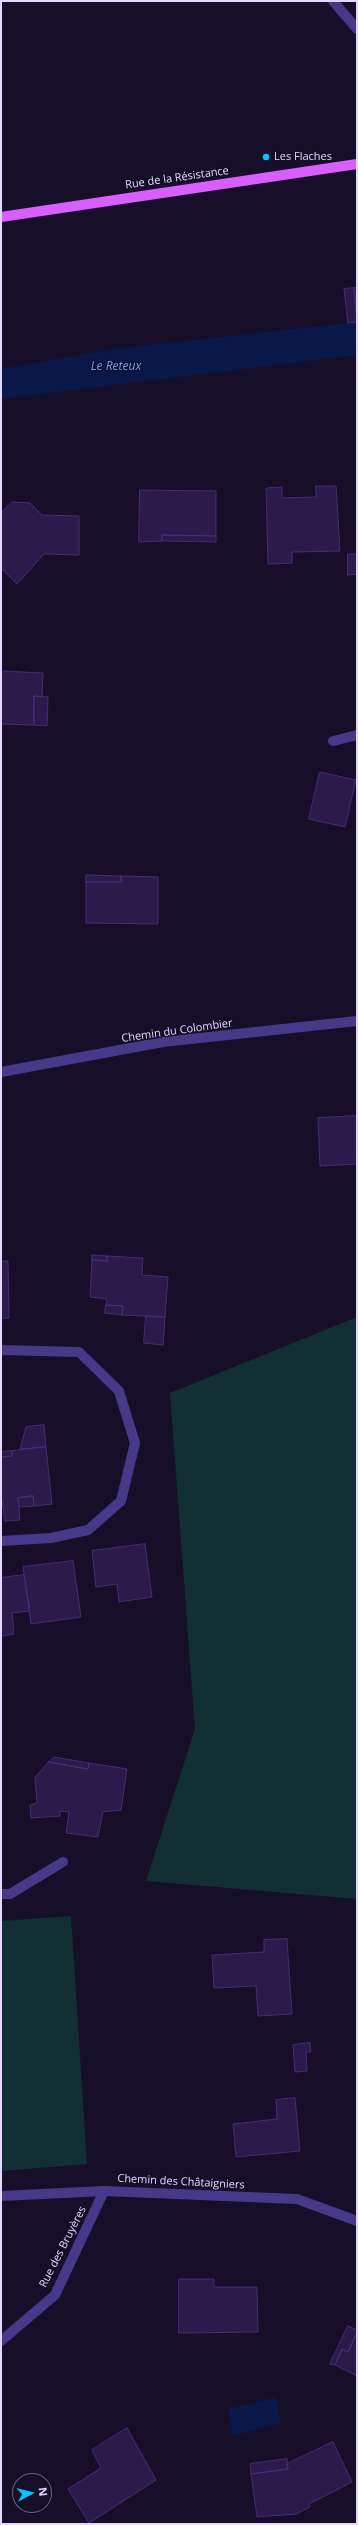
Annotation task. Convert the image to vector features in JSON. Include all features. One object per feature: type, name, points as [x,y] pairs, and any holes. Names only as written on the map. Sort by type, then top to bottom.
[{"type":"main road","name":"Rue de la Résistance","points":[[1,217],[357,164]]},
{"type":"street","points":[[333,1],[357,29]]},
{"type":"street","points":[[333,741],[357,735]]},
{"type":"street","name":"Chemin du Colombier","points":[[1,1072],[163,1042],[357,1021]]},
{"type":"street","points":[[1,1350],[79,1352],[119,1391],[135,1443],[121,1501],[88,1530],[51,1538],[1,1541]]},
{"type":"street","points":[[1,1894],[10,1894],[63,1862]]},
{"type":"street","name":"Chemin des Châtaigniers","points":[[1,2196],[104,2191],[297,2200],[357,2221]]},
{"type":"street","name":"Rue des Bruyères","points":[[1,2341],[55,2295],[104,2191]]},
{"type":"green space","points":[[357,1317],[357,1899],[146,1881],[195,1729],[170,1393]]},
{"type":"green space","points":[[71,1916],[87,2164],[1,2171],[1,1921]]},
{"type":"water","name":"Le Reteux","points":[[357,322],[357,355],[1,399],[1,369],[112,349]]},
{"type":"water","points":[[276,2397],[281,2423],[233,2436],[228,2409]]},
{"type":"building","points":[[357,287],[357,309],[354,288]]},
{"type":"building","points":[[354,288],[357,322],[348,323],[344,289]]},
{"type":"building","points":[[316,486],[336,486],[340,551],[292,552],[292,563],[268,564],[266,488],[282,487],[282,498],[316,497]]},
{"type":"building","points":[[140,490],[216,491],[216,536],[162,535],[162,541],[139,542]]},
{"type":"building","points":[[12,502],[30,503],[42,515],[79,516],[79,555],[44,554],[17,584],[1,568],[1,513]]},
{"type":"building","points":[[162,535],[216,536],[216,542],[162,541]]},
{"type":"building","points":[[348,554],[357,554],[357,574],[348,575]]},
{"type":"building","points":[[1,671],[43,673],[42,697],[34,696],[34,725],[1,724]]},
{"type":"building","points":[[34,696],[48,697],[47,726],[34,725]]},
{"type":"building","points":[[320,772],[356,780],[345,827],[309,819]]},
{"type":"building","points":[[86,875],[121,876],[121,882],[86,882]]},
{"type":"building","points":[[121,876],[158,877],[158,924],[86,923],[86,882],[121,882]]},
{"type":"building","points":[[357,1116],[357,1164],[320,1166],[318,1118]]},
{"type":"building","points":[[92,1255],[107,1256],[107,1261],[92,1260]]},
{"type":"building","points":[[107,1256],[143,1258],[142,1275],[168,1277],[165,1317],[122,1315],[123,1306],[106,1305],[107,1299],[90,1297],[92,1260],[107,1261]]},
{"type":"building","points":[[1,1261],[8,1261],[9,1318],[1,1318]]},
{"type":"building","points":[[106,1305],[123,1306],[122,1315],[105,1313]]},
{"type":"building","points":[[146,1316],[165,1317],[163,1345],[144,1343]]},
{"type":"building","points":[[44,1425],[46,1447],[20,1449],[26,1427]]},
{"type":"building","points":[[46,1447],[52,1504],[34,1506],[33,1496],[18,1498],[20,1520],[5,1521],[1,1494],[1,1457],[12,1456],[12,1451]]},
{"type":"building","points":[[12,1451],[12,1456],[1,1457],[1,1452]]},
{"type":"building","points":[[33,1496],[34,1506],[19,1507],[18,1498]]},
{"type":"building","points":[[145,1544],[152,1597],[119,1602],[117,1584],[96,1587],[92,1551]]},
{"type":"building","points":[[73,1561],[81,1617],[31,1624],[23,1567]]},
{"type":"building","points":[[24,1575],[30,1611],[12,1613],[14,1634],[1,1636],[1,1578]]},
{"type":"building","points":[[54,1757],[89,1763],[88,1769],[49,1762]]},
{"type":"building","points":[[49,1762],[88,1769],[89,1763],[127,1769],[121,1810],[103,1812],[98,1837],[66,1833],[69,1812],[60,1811],[60,1816],[31,1818],[30,1805],[37,1803],[35,1778]]},
{"type":"building","points":[[287,1939],[292,2014],[258,2016],[256,1986],[214,1988],[212,1955],[264,1952],[264,1940]]},
{"type":"building","points":[[310,2043],[311,2052],[306,2052],[307,2071],[295,2072],[293,2045]]},
{"type":"building","points":[[295,2098],[300,2151],[236,2157],[233,2124],[277,2119],[276,2100]]},
{"type":"building","points":[[179,2279],[214,2279],[214,2287],[257,2287],[258,2332],[179,2333]]},
{"type":"building","points":[[348,2326],[357,2330],[357,2332],[348,2352],[342,2349],[335,2365],[330,2364]]},
{"type":"building","points":[[357,2332],[357,2376],[335,2365],[342,2349],[348,2352]]},
{"type":"building","points":[[127,2428],[156,2480],[89,2523],[68,2489],[101,2468],[92,2450]]},
{"type":"building","points":[[333,2442],[352,2482],[309,2504],[310,2507],[296,2514],[257,2517],[251,2474],[288,2469],[287,2464]]},
{"type":"building","points":[[287,2459],[288,2469],[251,2474],[250,2464]]},
{"type":"place","name":"Les Flaches","points":[[266,157]]}]
